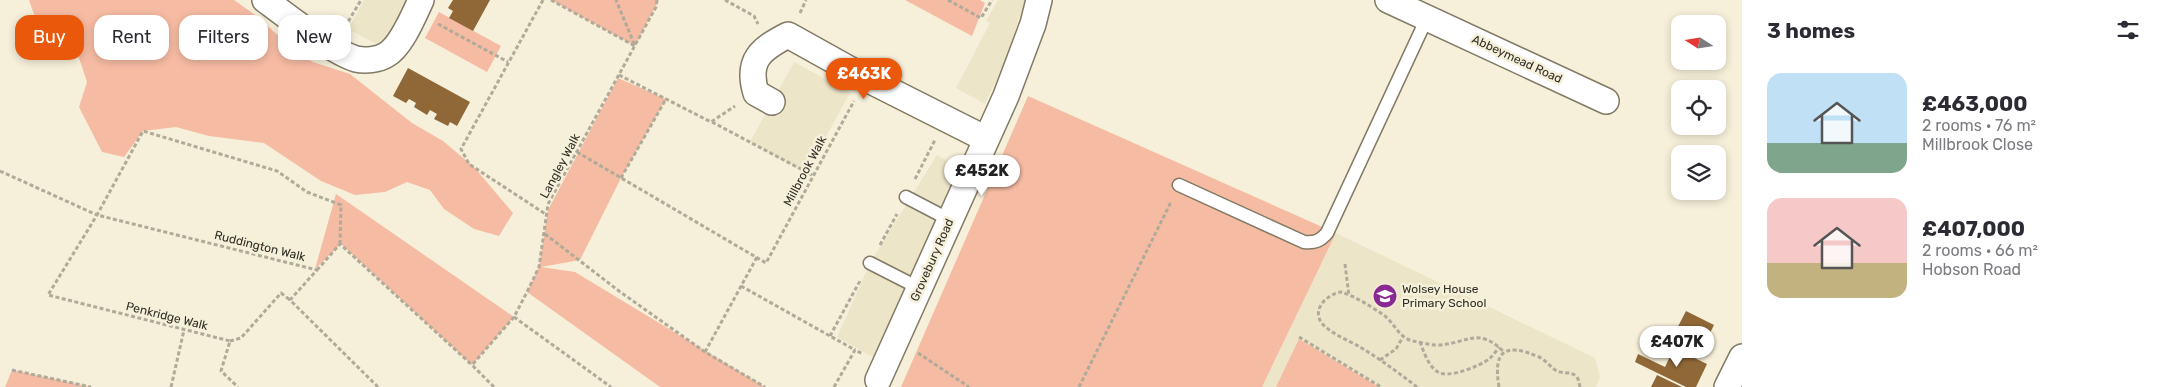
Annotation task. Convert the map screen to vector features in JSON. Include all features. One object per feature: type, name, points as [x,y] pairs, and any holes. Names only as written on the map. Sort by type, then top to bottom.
[{"type":"street","points":[[265,0],[287,15]]},
{"type":"street","name":"Grovebury Road","points":[[878,380],[1023,52],[1038,0]]},
{"type":"street","name":"Abbeymead Road","points":[[1388,0],[1431,9],[1606,100]]},
{"type":"street","points":[[351,56],[357,59],[371,60],[386,55],[396,46],[418,6]]},
{"type":"street","points":[[764,98],[751,78],[755,60],[767,46],[788,35],[866,79],[986,139]]},
{"type":"street","points":[[1727,387],[1742,357]]},
{"type":"lane","points":[[1179,185],[1304,242],[1312,243],[1320,240],[1327,233],[1431,9]]},
{"type":"lane","points":[[906,197],[950,220]]},
{"type":"lane","points":[[870,264],[919,288]]},
{"type":"path","points":[[351,16],[361,0]]},
{"type":"path","points":[[543,0],[461,149],[469,164],[547,215]]},
{"type":"path","points":[[551,0],[635,46]]},
{"type":"path","points":[[616,0],[635,46]]},
{"type":"path","name":"Langley Walk","points":[[472,365],[514,317],[539,267],[548,204],[656,7],[657,0]]},
{"type":"path","points":[[725,0],[754,16],[767,46]]},
{"type":"path","points":[[948,0],[981,18],[992,0]]},
{"type":"path","points":[[418,6],[508,62]]},
{"type":"path","points":[[619,75],[813,175]]},
{"type":"path","name":"Millbrook Walk","points":[[757,257],[766,262],[866,79]]},
{"type":"path","points":[[711,122],[764,98]]},
{"type":"path","points":[[621,178],[666,99]]},
{"type":"path","points":[[830,336],[906,197],[945,119]]},
{"type":"path","points":[[97,215],[143,131],[277,171],[307,192],[341,205],[340,244],[317,270]]},
{"type":"path","points":[[828,133],[833,137]]},
{"type":"path","points":[[576,152],[757,257],[705,352]]},
{"type":"path","name":"Ruddington Walk","points":[[0,171],[97,215],[317,270],[290,300]]},
{"type":"path","points":[[1079,387],[1179,185]]},
{"type":"path","name":"Penkridge Walk","points":[[97,215],[48,295],[230,341]]},
{"type":"path","points":[[545,234],[619,291],[705,352],[765,387]]},
{"type":"path","points":[[340,244],[494,387]]},
{"type":"path","points":[[1345,264],[1349,296]]},
{"type":"path","points":[[741,286],[855,350]]},
{"type":"path","points":[[1417,387],[1380,360],[1326,327],[1320,320],[1318,312],[1321,304],[1328,297],[1341,292],[1386,317],[1403,337],[1420,342],[1436,345],[1470,338],[1491,340],[1504,352],[1526,353],[1540,358],[1557,371],[1576,376],[1580,387]]},
{"type":"path","points":[[238,387],[221,371],[230,341],[241,338],[281,293],[378,387]]},
{"type":"path","points":[[514,317],[611,387]]},
{"type":"path","points":[[171,387],[184,330]]},
{"type":"path","points":[[1299,337],[1381,387]]},
{"type":"path","points":[[1380,360],[1396,350],[1403,337]]},
{"type":"path","points":[[895,342],[916,351],[970,387]]},
{"type":"path","points":[[1420,342],[1429,362],[1437,372],[1445,375],[1480,365],[1491,358],[1499,347]]},
{"type":"path","points":[[1499,387],[1496,370],[1498,358],[1504,352]]},
{"type":"path","points":[[12,370],[91,387]]},
{"type":"shaded area","points":[[29,0],[234,0],[255,15],[179,15],[179,60],[268,60],[268,26],[278,35],[278,60],[310,60],[350,74],[412,123],[443,141],[474,167],[513,213],[499,236],[474,229],[444,209],[430,190],[407,182],[385,192],[355,195],[321,181],[264,143],[209,136],[176,127],[143,131],[124,157],[102,152],[79,107],[87,82],[80,60],[84,60],[84,15],[34,15]]},
{"type":"shaded area","points":[[364,0],[407,0],[382,47],[351,31],[351,24]]},
{"type":"shaded area","points":[[551,0],[659,0],[635,46]]},
{"type":"shaded area","points":[[905,0],[980,0],[985,3],[972,36]]},
{"type":"shaded area","points":[[998,0],[1025,0],[1005,61],[985,104],[956,88],[990,23],[986,21]]},
{"type":"shaded area","points":[[439,12],[501,46],[487,72],[425,38]]},
{"type":"shaded area","points":[[794,62],[850,93],[806,173],[750,142]]},
{"type":"shaded area","points":[[618,78],[666,99],[621,178],[580,260],[541,267],[575,272],[765,387],[660,387],[527,292],[539,267],[548,210]]},
{"type":"shaded area","points":[[1028,96],[1336,233],[1262,387],[901,387]]},
{"type":"shaded area","points":[[937,155],[961,169],[876,359],[837,337],[870,263]]},
{"type":"shaded area","points":[[336,194],[514,317],[472,365],[341,244],[315,269]]},
{"type":"shaded area","name":"Wolsey House Primary School","points":[[1336,233],[1595,358],[1600,377],[1596,387],[1262,387]]},
{"type":"shaded area","points":[[1299,339],[1379,387],[1276,387]]},
{"type":"shaded area","points":[[12,370],[91,387],[5,387]]},
{"type":"building","points":[[453,0],[490,0],[473,31],[449,18],[453,11],[448,8]]},
{"type":"building","points":[[408,68],[470,102],[457,126],[450,122],[448,126],[434,119],[437,114],[430,110],[427,115],[414,107],[416,103],[409,99],[406,103],[393,96]]},
{"type":"building","points":[[1686,311],[1714,325],[1699,355],[1671,340]]},
{"type":"building","points":[[1674,348],[1707,364],[1696,387],[1686,387],[1635,362],[1638,354],[1665,367]]},
{"type":"building","points":[[1657,375],[1682,387],[1651,387]]},
{"type":"place","name":"Wolsey House Primary School","points":[[1385,296]]}]
